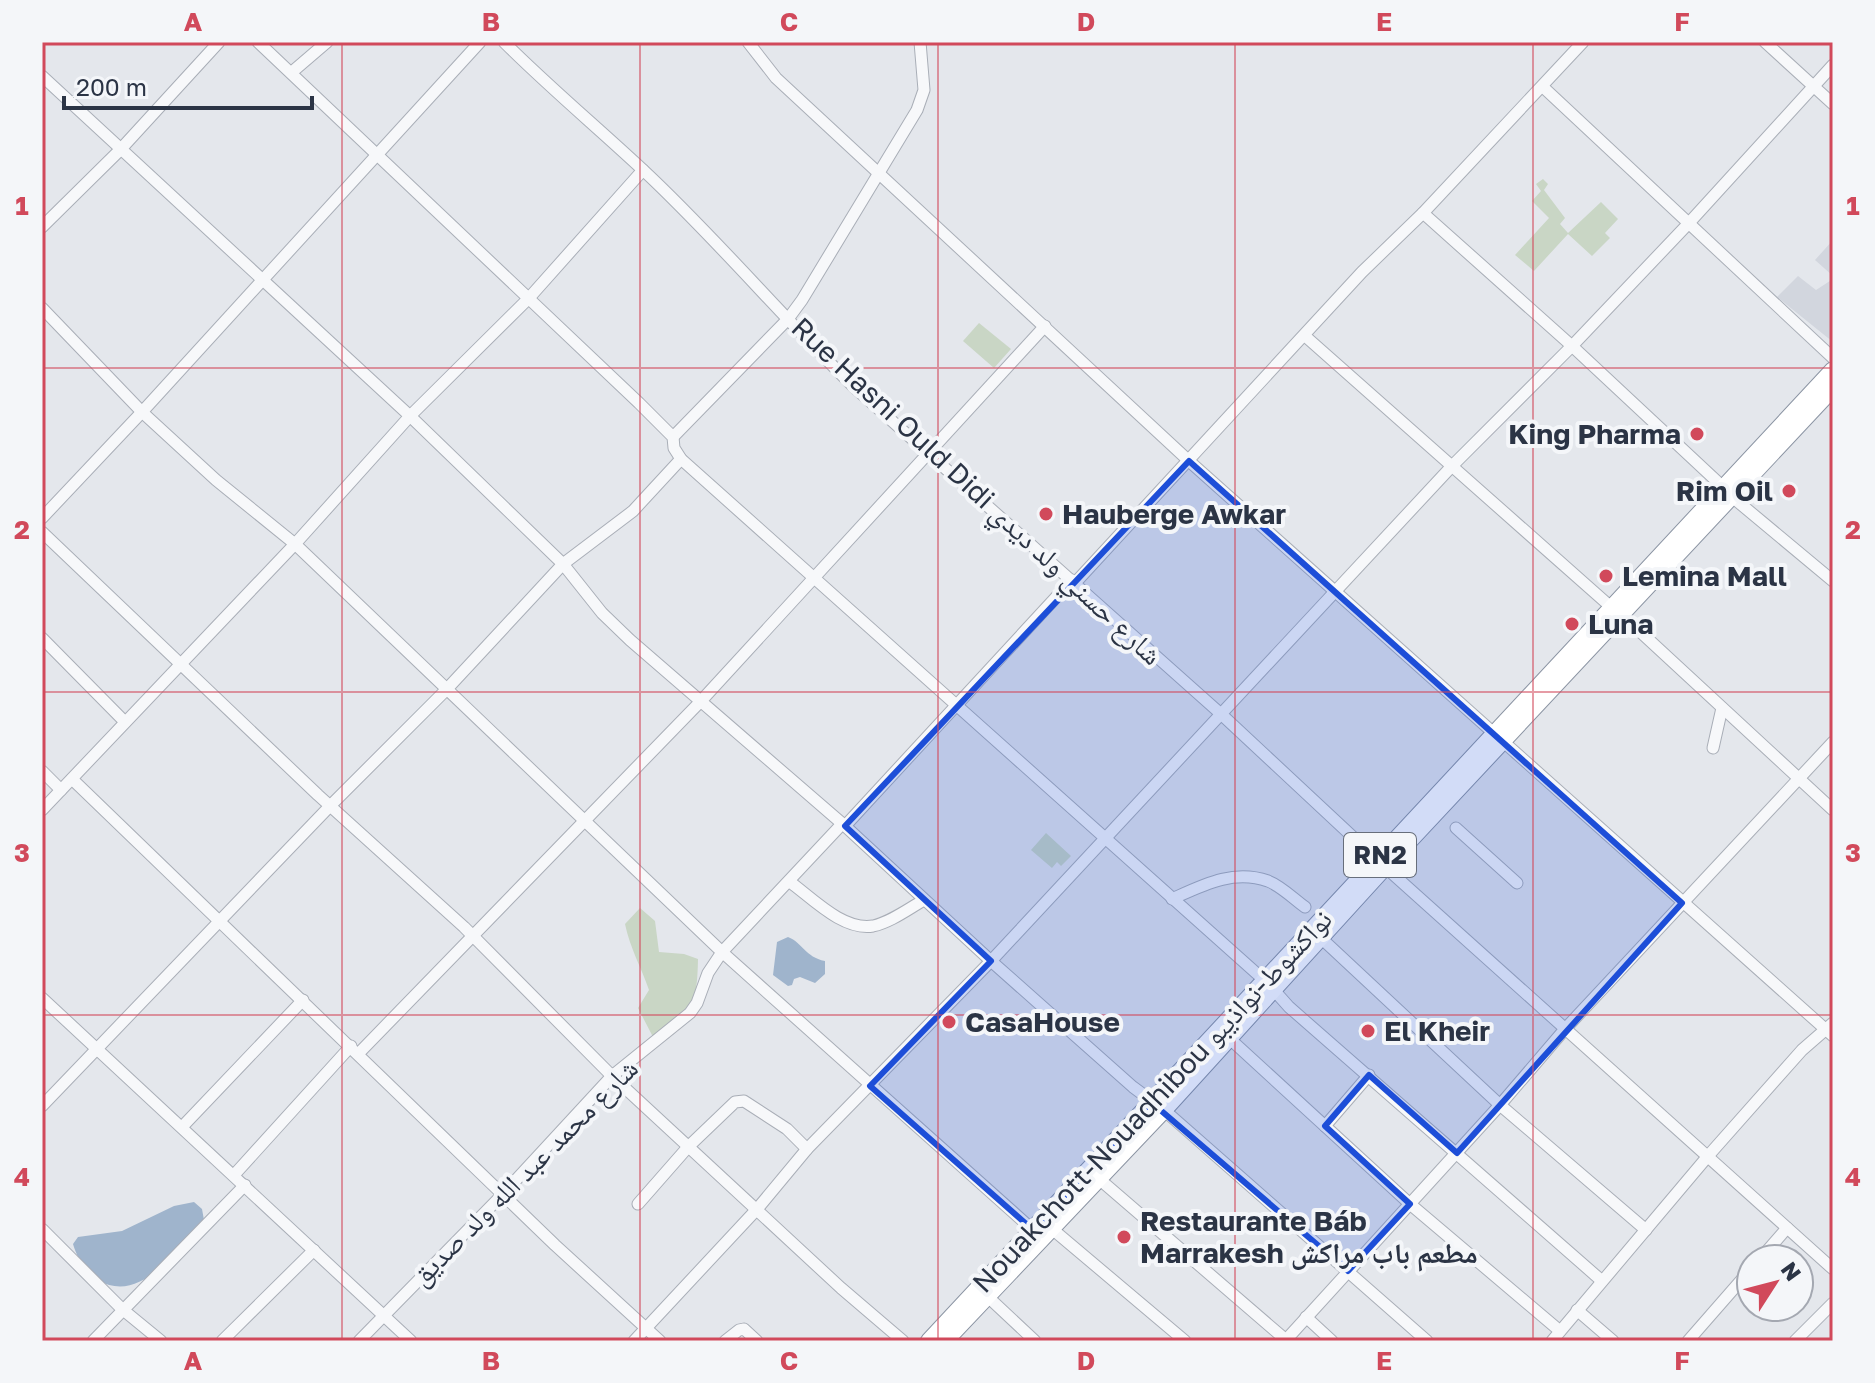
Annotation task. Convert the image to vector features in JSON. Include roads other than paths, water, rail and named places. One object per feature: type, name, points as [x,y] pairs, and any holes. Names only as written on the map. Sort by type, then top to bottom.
[{"type":"highway","name":"Nouakchott-Nouadhibou نواكشوط-نواذيبو","points":[[945,1341],[1098,1178],[1158,1106],[1381,863],[1727,492],[1833,370]]},
{"type":"highway","name":"Nouakchott-Nouadhibou نواكشوط-نواذيبو","points":[[1727,492],[1833,388]]},
{"type":"highway","name":"Nouakchott-Nouadhibou نواكشوط-نواذيبو","points":[[929,1341],[1033,1230],[1230,1039],[1269,985],[1321,938],[1381,863]]},
{"type":"street","points":[[42,227],[120,150],[219,42]]},
{"type":"street","points":[[258,42],[673,437],[674,448],[681,459],[1269,985],[1289,1007],[1602,1281]]},
{"type":"street","points":[[292,72],[327,42]]},
{"type":"street","points":[[42,518],[480,42]]},
{"type":"street","name":"Rue Hasni Ould Didi شارع حسني ولد ديدي","points":[[504,42],[643,170],[855,388],[1221,714],[1381,863],[1833,1269]]},
{"type":"street","points":[[748,42],[776,78],[1189,461],[1682,903],[1831,1030],[1802,1050],[1552,1341]]},
{"type":"street","points":[[673,437],[788,319],[816,279],[917,110],[924,90],[920,42]]},
{"type":"street","name":"شارع محمد عبد الله ولد صديق","points":[[359,1341],[503,1194],[612,1076],[690,1013],[697,1003],[701,986],[722,952],[1189,461],[1362,272],[1423,213],[1583,42]]},
{"type":"street","points":[[1765,42],[1833,104]]},
{"type":"street","points":[[634,1341],[758,1208],[807,1149],[991,961],[1452,466],[1688,224],[1833,65]]},
{"type":"street","points":[[42,76],[410,416],[563,564],[602,613],[844,825],[991,961],[1427,1341]]},
{"type":"street","points":[[1543,87],[1833,358]]},
{"type":"street","points":[[42,810],[295,544],[410,416],[529,298],[643,170]]},
{"type":"street","points":[[1423,213],[1572,346],[1727,492],[1833,581]]},
{"type":"street","points":[[42,308],[142,412],[216,480],[295,544],[722,952],[1033,1230]]},
{"type":"street","points":[[234,1175],[355,1050],[473,937],[701,701],[1045,326]]},
{"type":"street","points":[[1305,336],[1616,611],[1833,810]]},
{"type":"street","points":[[42,1106],[330,806],[446,690],[563,564],[633,511],[681,459]]},
{"type":"street","points":[[42,532],[330,806],[473,937],[612,1076],[841,1288],[903,1341]]},
{"type":"street","points":[[42,638],[125,722]]},
{"type":"street","points":[[1713,748],[1722,708]]},
{"type":"street","points":[[1098,1178],[1285,1340],[1457,1153],[1565,1029],[1833,742]]},
{"type":"street","points":[[42,771],[61,790]]},
{"type":"street","points":[[72,779],[660,1341]]},
{"type":"street","points":[[1456,828],[1517,883]]},
{"type":"street","points":[[1172,899],[1217,879],[1243,877],[1270,882],[1305,907]]},
{"type":"street","points":[[790,882],[832,913],[856,926],[872,926],[888,921],[924,900]]},
{"type":"street","points":[[1321,938],[1500,1105],[1646,1230]]},
{"type":"street","points":[[42,998],[411,1341]]},
{"type":"street","points":[[182,1127],[303,1000]]},
{"type":"street","points":[[1230,1039],[1410,1204],[1560,1331]]},
{"type":"street","points":[[1325,1126],[1369,1075]]},
{"type":"street","points":[[638,1204],[688,1147],[735,1102],[744,1101],[787,1129],[807,1149]]},
{"type":"street","points":[[93,1341],[245,1185]]},
{"type":"street","points":[[1051,1228],[1185,1341]]},
{"type":"street","points":[[1774,1243],[1787,1228]]},
{"type":"street","points":[[42,1229],[122,1310],[161,1341]]},
{"type":"street","points":[[222,1341],[314,1250]]},
{"type":"street","points":[[1688,1341],[1735,1287]]},
{"type":"street","points":[[987,1296],[1035,1341]]},
{"type":"street","points":[[1795,1341],[1833,1303]]},
{"type":"street","points":[[1577,1310],[1613,1341]]},
{"type":"street","points":[[1306,1317],[1332,1341]]},
{"type":"street","points":[[725,1341],[744,1329],[757,1341]]},
{"type":"water","points":[[788,937],[825,961],[825,974],[815,983],[800,977],[788,986],[773,975],[777,942]]},
{"type":"water","points":[[194,1202],[202,1209],[204,1220],[171,1258],[144,1280],[114,1286],[98,1280],[86,1269],[73,1244],[78,1237],[122,1231],[174,1206]]},
{"type":"place","name":"King Pharma","points":[[1697,434]]},
{"type":"place","name":"Rim Oil","points":[[1789,491]]},
{"type":"place","name":"Hauberge Awkar","points":[[1046,514]]},
{"type":"place","name":"Lemina Mall","points":[[1606,576]]},
{"type":"place","name":"Luna","points":[[1572,624]]},
{"type":"place","name":"CasaHouse","points":[[949,1022]]},
{"type":"place","name":"El Kheir","points":[[1368,1031]]},
{"type":"place","name":"Restaurante Báb Marrakesh مطعم باب مراكش","points":[[1124,1237]]}]
